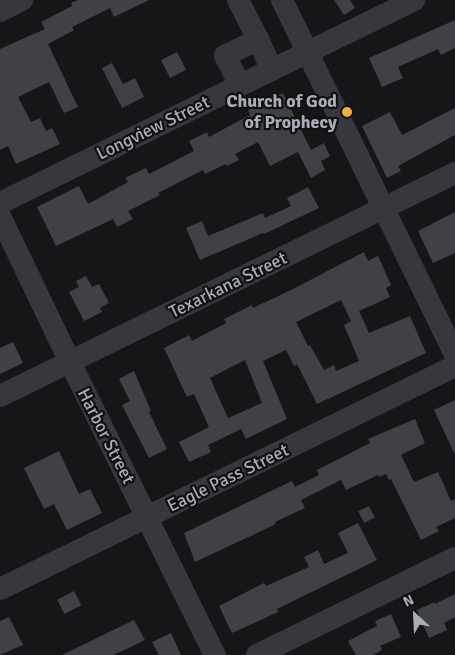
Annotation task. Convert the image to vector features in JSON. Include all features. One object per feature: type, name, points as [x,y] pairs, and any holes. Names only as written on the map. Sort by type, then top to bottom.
[{"type":"street","points":[[0,11],[22,0]]},
{"type":"street","points":[[238,0],[272,70]]},
{"type":"street","points":[[282,0],[455,355]]},
{"type":"street","name":"Longview Street","points":[[0,203],[414,0]]},
{"type":"street","points":[[240,85],[225,56],[258,39]]},
{"type":"street","name":"Texarkana Street","points":[[0,396],[455,173]]},
{"type":"street","name":"Harbor Street","points":[[0,216],[215,655]]},
{"type":"street","name":"Eagle Pass Street","points":[[0,589],[455,366]]},
{"type":"street","points":[[256,655],[455,558]]},
{"type":"building","points":[[78,0],[149,0],[114,17],[110,8],[72,27],[74,30],[48,44],[78,107],[64,113],[49,82],[18,97],[31,122],[40,118],[46,131],[52,128],[60,144],[16,164],[8,146],[0,150],[0,49],[45,29],[41,22],[72,6],[71,3]]},
{"type":"building","points":[[334,0],[350,0],[355,8],[344,15]]},
{"type":"building","points":[[455,20],[455,48],[441,55],[438,49],[398,67],[403,78],[382,87],[369,58]]},
{"type":"building","points":[[177,52],[186,70],[170,78],[161,60]]},
{"type":"building","points":[[112,63],[123,84],[135,78],[144,97],[122,108],[102,68]]},
{"type":"building","points":[[283,93],[311,150],[324,143],[330,156],[321,161],[325,170],[311,178],[298,152],[270,166],[258,142],[235,154],[239,160],[205,174],[203,170],[128,211],[133,219],[117,227],[113,219],[56,246],[37,207],[79,186],[88,204],[128,182],[125,178],[146,168],[149,174],[194,151],[189,141],[207,132],[209,137],[250,115],[248,110]]},
{"type":"building","points":[[455,108],[455,135],[398,166],[401,171],[387,178],[362,126],[390,112],[402,135]]},
{"type":"building","points":[[308,187],[319,208],[264,234],[200,260],[186,228],[202,221],[208,236],[263,213],[265,218],[291,206],[287,198]]},
{"type":"building","points":[[455,212],[455,253],[433,263],[418,231]]},
{"type":"building","points":[[364,252],[368,261],[378,256],[391,285],[386,288],[390,297],[359,311],[369,333],[410,316],[426,353],[317,404],[297,364],[294,366],[286,350],[263,361],[287,419],[246,439],[241,429],[208,445],[211,452],[189,462],[179,442],[209,427],[194,394],[187,397],[164,348],[189,335],[192,341],[226,323],[224,319],[252,305],[253,308]],"holes":[[[341,300],[351,321],[344,325],[359,361],[336,371],[334,365],[324,370],[310,345],[308,346],[296,322]],[[245,360],[262,403],[228,418],[210,378]]]},
{"type":"building","points":[[86,276],[92,287],[99,284],[109,303],[100,308],[102,312],[84,321],[69,292],[79,287],[76,281]]},
{"type":"building","points":[[13,342],[23,363],[0,374],[0,348]]},
{"type":"building","points":[[134,371],[151,411],[149,412],[167,449],[149,458],[122,405],[130,401],[119,379]]},
{"type":"building","points":[[455,400],[455,455],[434,410]]},
{"type":"building","points":[[415,419],[425,443],[401,455],[414,482],[438,472],[451,501],[455,499],[455,518],[436,527],[439,531],[421,540],[391,479],[389,480],[386,474],[379,477],[378,475],[346,490],[341,480],[301,500],[305,508],[275,522],[276,524],[195,562],[184,533],[292,481],[295,487],[319,475],[317,470],[370,443],[368,439]]},
{"type":"building","points":[[59,451],[79,494],[90,489],[102,513],[67,530],[54,504],[44,509],[24,468]]},
{"type":"building","points":[[369,506],[375,518],[364,523],[358,511]]},
{"type":"building","points":[[358,523],[377,560],[277,609],[278,612],[232,633],[219,606],[264,583],[266,586],[309,567],[304,557],[318,550],[324,564],[348,553],[338,533]]},
{"type":"building","points":[[74,591],[81,605],[64,614],[57,600]]},
{"type":"building","points":[[455,594],[455,617],[444,623],[447,630],[429,638],[417,610]]},
{"type":"building","points":[[391,614],[401,637],[380,646],[382,650],[373,655],[356,655],[348,641],[377,626],[375,621]]},
{"type":"building","points":[[9,617],[23,645],[0,655],[0,621]]},
{"type":"building","points":[[134,620],[145,640],[129,648],[113,655],[62,655]]},
{"type":"building","points":[[171,633],[181,655],[159,655],[152,642]]},
{"type":"place","name":"Church of God of Prophecy","points":[[347,112]]}]
